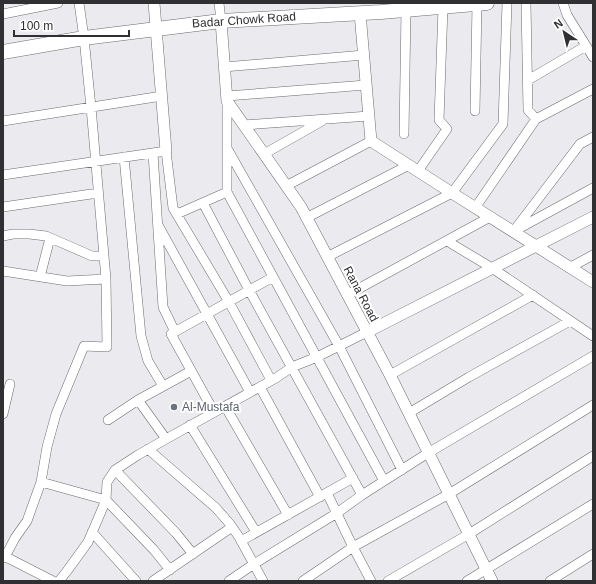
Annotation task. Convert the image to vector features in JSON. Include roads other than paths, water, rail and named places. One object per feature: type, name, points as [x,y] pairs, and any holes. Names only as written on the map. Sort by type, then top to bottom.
[{"type":"main road","name":"Badar Chowk Road","points":[[3,52],[84,38],[221,21],[360,8],[443,7],[482,3]]},
{"type":"street","points":[[7,10],[58,3]]},
{"type":"street","points":[[52,581],[4,557],[27,521],[41,482],[47,447],[56,414],[84,346],[107,347],[106,279],[91,107],[79,3]]},
{"type":"street","points":[[154,3],[166,151],[173,208],[229,302],[272,380]]},
{"type":"street","points":[[219,3],[221,21]]},
{"type":"street","points":[[475,111],[482,3]]},
{"type":"street","points":[[327,257],[452,193],[503,124],[507,3]]},
{"type":"street","points":[[526,3],[528,110],[536,119]]},
{"type":"street","points":[[563,3],[567,15],[593,57]]},
{"type":"street","points":[[404,134],[413,7]]},
{"type":"street","points":[[306,218],[413,168],[447,129],[439,120],[443,7]]},
{"type":"street","points":[[360,8],[370,141]]},
{"type":"street","name":"Rana Road","points":[[221,21],[227,98],[244,126],[301,208],[390,375],[492,581]]},
{"type":"street","points":[[528,80],[586,46]]},
{"type":"street","points":[[224,67],[364,55]]},
{"type":"street","points":[[366,85],[227,98],[227,192],[384,481]]},
{"type":"street","points":[[475,208],[536,119],[593,89]]},
{"type":"street","points":[[3,121],[162,96]]},
{"type":"street","points":[[244,126],[369,116]]},
{"type":"street","points":[[264,154],[325,119]]},
{"type":"street","points":[[513,232],[580,144],[593,137]]},
{"type":"street","points":[[370,141],[593,282]]},
{"type":"street","points":[[286,186],[370,141]]},
{"type":"street","points":[[227,149],[339,346],[402,470]]},
{"type":"street","points":[[3,175],[166,151]]},
{"type":"street","points":[[153,153],[162,307],[175,332]]},
{"type":"street","points":[[124,158],[141,336],[148,361],[163,386]]},
{"type":"street","points":[[513,232],[593,188]]},
{"type":"street","points":[[177,214],[227,192]]},
{"type":"street","points":[[3,207],[98,193]]},
{"type":"street","points":[[203,203],[249,290],[362,495]]},
{"type":"street","points":[[348,295],[490,217]]},
{"type":"street","points":[[59,581],[88,542],[106,500],[107,482],[115,470],[148,449],[260,387],[292,367],[317,357],[593,217]]},
{"type":"street","points":[[158,225],[250,392]]},
{"type":"street","points":[[3,236],[13,234],[29,234],[46,236],[92,256],[104,256]]},
{"type":"street","points":[[40,277],[50,238]]},
{"type":"street","points":[[446,241],[492,268],[593,336]]},
{"type":"street","points":[[569,268],[593,255]]},
{"type":"street","points":[[3,271],[66,281],[106,279]]},
{"type":"street","points":[[214,412],[171,334],[273,277]]},
{"type":"street","points":[[390,375],[533,296]]},
{"type":"street","points":[[409,413],[469,377],[570,321]]},
{"type":"street","points":[[229,581],[428,453],[593,356]]},
{"type":"street","points":[[108,420],[138,400],[191,371]]},
{"type":"street","points":[[3,414],[10,384]]},
{"type":"street","points":[[260,387],[324,495],[337,512],[353,547],[372,581]]},
{"type":"street","points":[[138,400],[166,439]]},
{"type":"street","points":[[303,581],[353,547],[449,494],[593,405]]},
{"type":"street","points":[[226,406],[288,515]]},
{"type":"street","points":[[190,425],[256,532]]},
{"type":"street","points":[[148,449],[216,508],[232,527],[263,581]]},
{"type":"street","points":[[388,581],[468,534],[593,456]]},
{"type":"street","points":[[115,470],[176,533],[193,554]]},
{"type":"street","points":[[241,541],[353,478]]},
{"type":"street","points":[[41,482],[106,500],[154,550],[170,570]]},
{"type":"street","points":[[467,581],[593,504]]},
{"type":"street","points":[[153,581],[232,527]]},
{"type":"street","points":[[92,532],[136,581]]},
{"type":"street","points":[[550,581],[593,554]]},
{"type":"place","name":"Al-Mustafa","points":[[174,407]]}]
